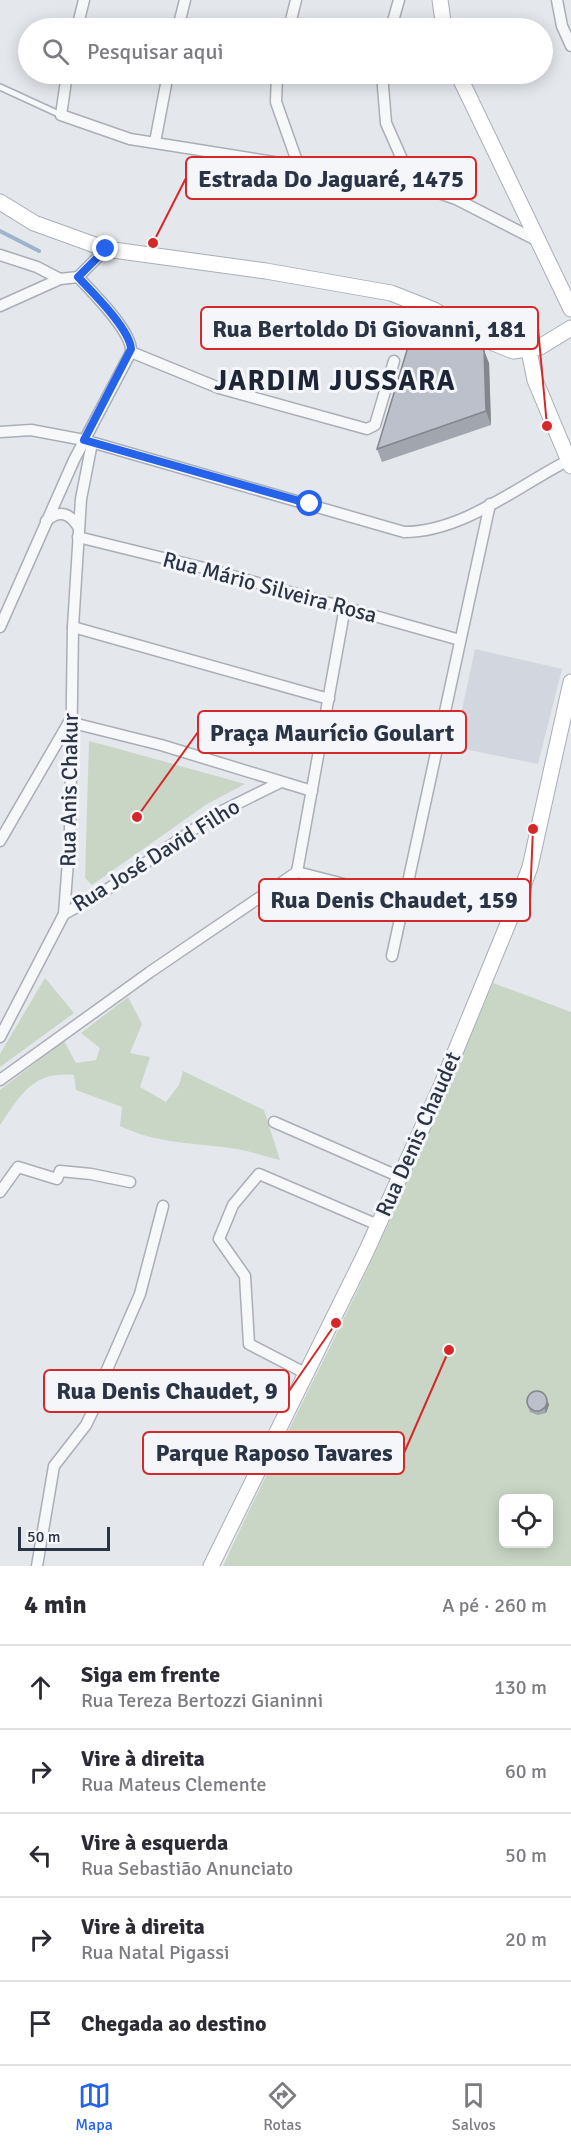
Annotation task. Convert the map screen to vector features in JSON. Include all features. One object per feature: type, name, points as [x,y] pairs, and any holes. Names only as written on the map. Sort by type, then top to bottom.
[{"type":"street","points":[[79,18],[84,0]]},
{"type":"street","points":[[180,18],[185,0]]},
{"type":"street","points":[[291,18],[296,0]]},
{"type":"street","points":[[394,18],[399,0]]},
{"type":"street","points":[[440,0],[443,18]]},
{"type":"street","points":[[557,0],[562,26],[571,46]]},
{"type":"street","points":[[66,84],[61,115],[116,136],[413,184],[456,199],[538,241]]},
{"type":"street","points":[[155,142],[166,84]]},
{"type":"street","points":[[277,84],[276,102],[298,164]]},
{"type":"street","points":[[383,84],[386,123],[413,184]]},
{"type":"street","points":[[463,84],[571,309]]},
{"type":"street","points":[[0,202],[34,223],[106,249],[266,271],[392,293],[434,310],[503,348],[529,351],[549,343],[571,328]]},
{"type":"street","points":[[0,306],[60,279],[78,277],[106,249]]},
{"type":"street","points":[[0,255],[37,267],[60,279]]},
{"type":"street","points":[[0,627],[46,521],[88,442],[131,352],[131,343],[117,322],[78,277]]},
{"type":"street","points":[[0,432],[30,430],[88,442],[404,532],[431,529],[490,504],[570,463],[535,380],[529,351]]},
{"type":"street","points":[[131,352],[219,388],[367,429],[375,425],[394,361]]},
{"type":"street","name":"Rua Anis Chakur","points":[[0,1038],[64,914],[71,792],[69,722],[73,627],[81,499],[88,442]]},
{"type":"street","points":[[392,956],[406,900],[490,504]]},
{"type":"street","points":[[46,521],[55,514],[63,513],[71,517],[79,532]]},
{"type":"street","name":"Rua Mário Silveira Rosa","points":[[79,532],[460,640]]},
{"type":"street","points":[[0,1080],[150,972],[297,872],[345,607]]},
{"type":"street","points":[[73,627],[329,699]]},
{"type":"street","name":"Rua Denis Chaudet","points":[[211,1566],[400,1177],[430,1122],[530,867],[571,682]]},
{"type":"street","points":[[0,841],[69,722],[150,742],[312,791]]},
{"type":"street","name":"Rua José David Filho","points":[[64,914],[102,893],[216,814],[281,782]]},
{"type":"street","points":[[297,872],[406,900]]},
{"type":"street","points":[[274,1122],[400,1177]]},
{"type":"street","points":[[0,1192],[18,1167],[57,1179],[60,1171],[92,1174],[130,1182]]},
{"type":"street","points":[[305,1373],[249,1344],[244,1276],[219,1239],[233,1205],[259,1174],[378,1225]]},
{"type":"street","points":[[37,1566],[54,1466],[86,1425],[95,1408],[106,1372],[140,1294],[163,1206]]},
{"type":"lane","points":[[0,87],[61,115]]},
{"type":"shaded area","points":[[475,649],[562,669],[538,764],[454,747]]},
{"type":"green space","points":[[89,741],[245,784],[207,804],[92,885],[85,878]]},
{"type":"green space","points":[[45,978],[74,1013],[0,1067],[0,1054]]},
{"type":"green space","points":[[493,983],[571,1012],[571,1566],[223,1566],[376,1251]]},
{"type":"green space","points":[[128,997],[142,1024],[130,1053],[150,1057],[140,1087],[166,1102],[179,1085],[183,1071],[264,1110],[280,1160],[236,1149],[174,1142],[133,1132],[120,1126],[122,1107],[76,1090],[74,1075],[48,1077],[29,1087],[0,1125],[0,1090],[64,1041],[76,1063],[96,1060],[100,1048],[81,1033]]},
{"type":"building","points":[[418,314],[461,341],[484,350],[486,411],[377,449]]},
{"type":"building","points":[[533,1391],[541,1391],[547,1397],[547,1405],[541,1411],[533,1411],[527,1405],[527,1397]]},
{"type":"waterway","points":[[0,231],[39,251]]},
{"type":"place","name":"Estrada Do Jaguaré, 1475","points":[[153,243]]},
{"type":"place","name":"Rua Bertoldo Di Giovanni, 181","points":[[547,426]]},
{"type":"place","name":"Praça Maurício Goulart","points":[[137,817]]},
{"type":"place","name":"Rua Denis Chaudet, 159","points":[[533,829]]},
{"type":"place","name":"Rua Denis Chaudet, 9","points":[[336,1323]]},
{"type":"place","name":"Parque Raposo Tavares","points":[[449,1350]]},
{"type":"district","name":"JARDIM JUSSARA","points":[[335,381]]},
{"type":"route","points":[[106,249],[78,277],[117,322],[131,343],[131,352],[84,440],[310,504]]}]
